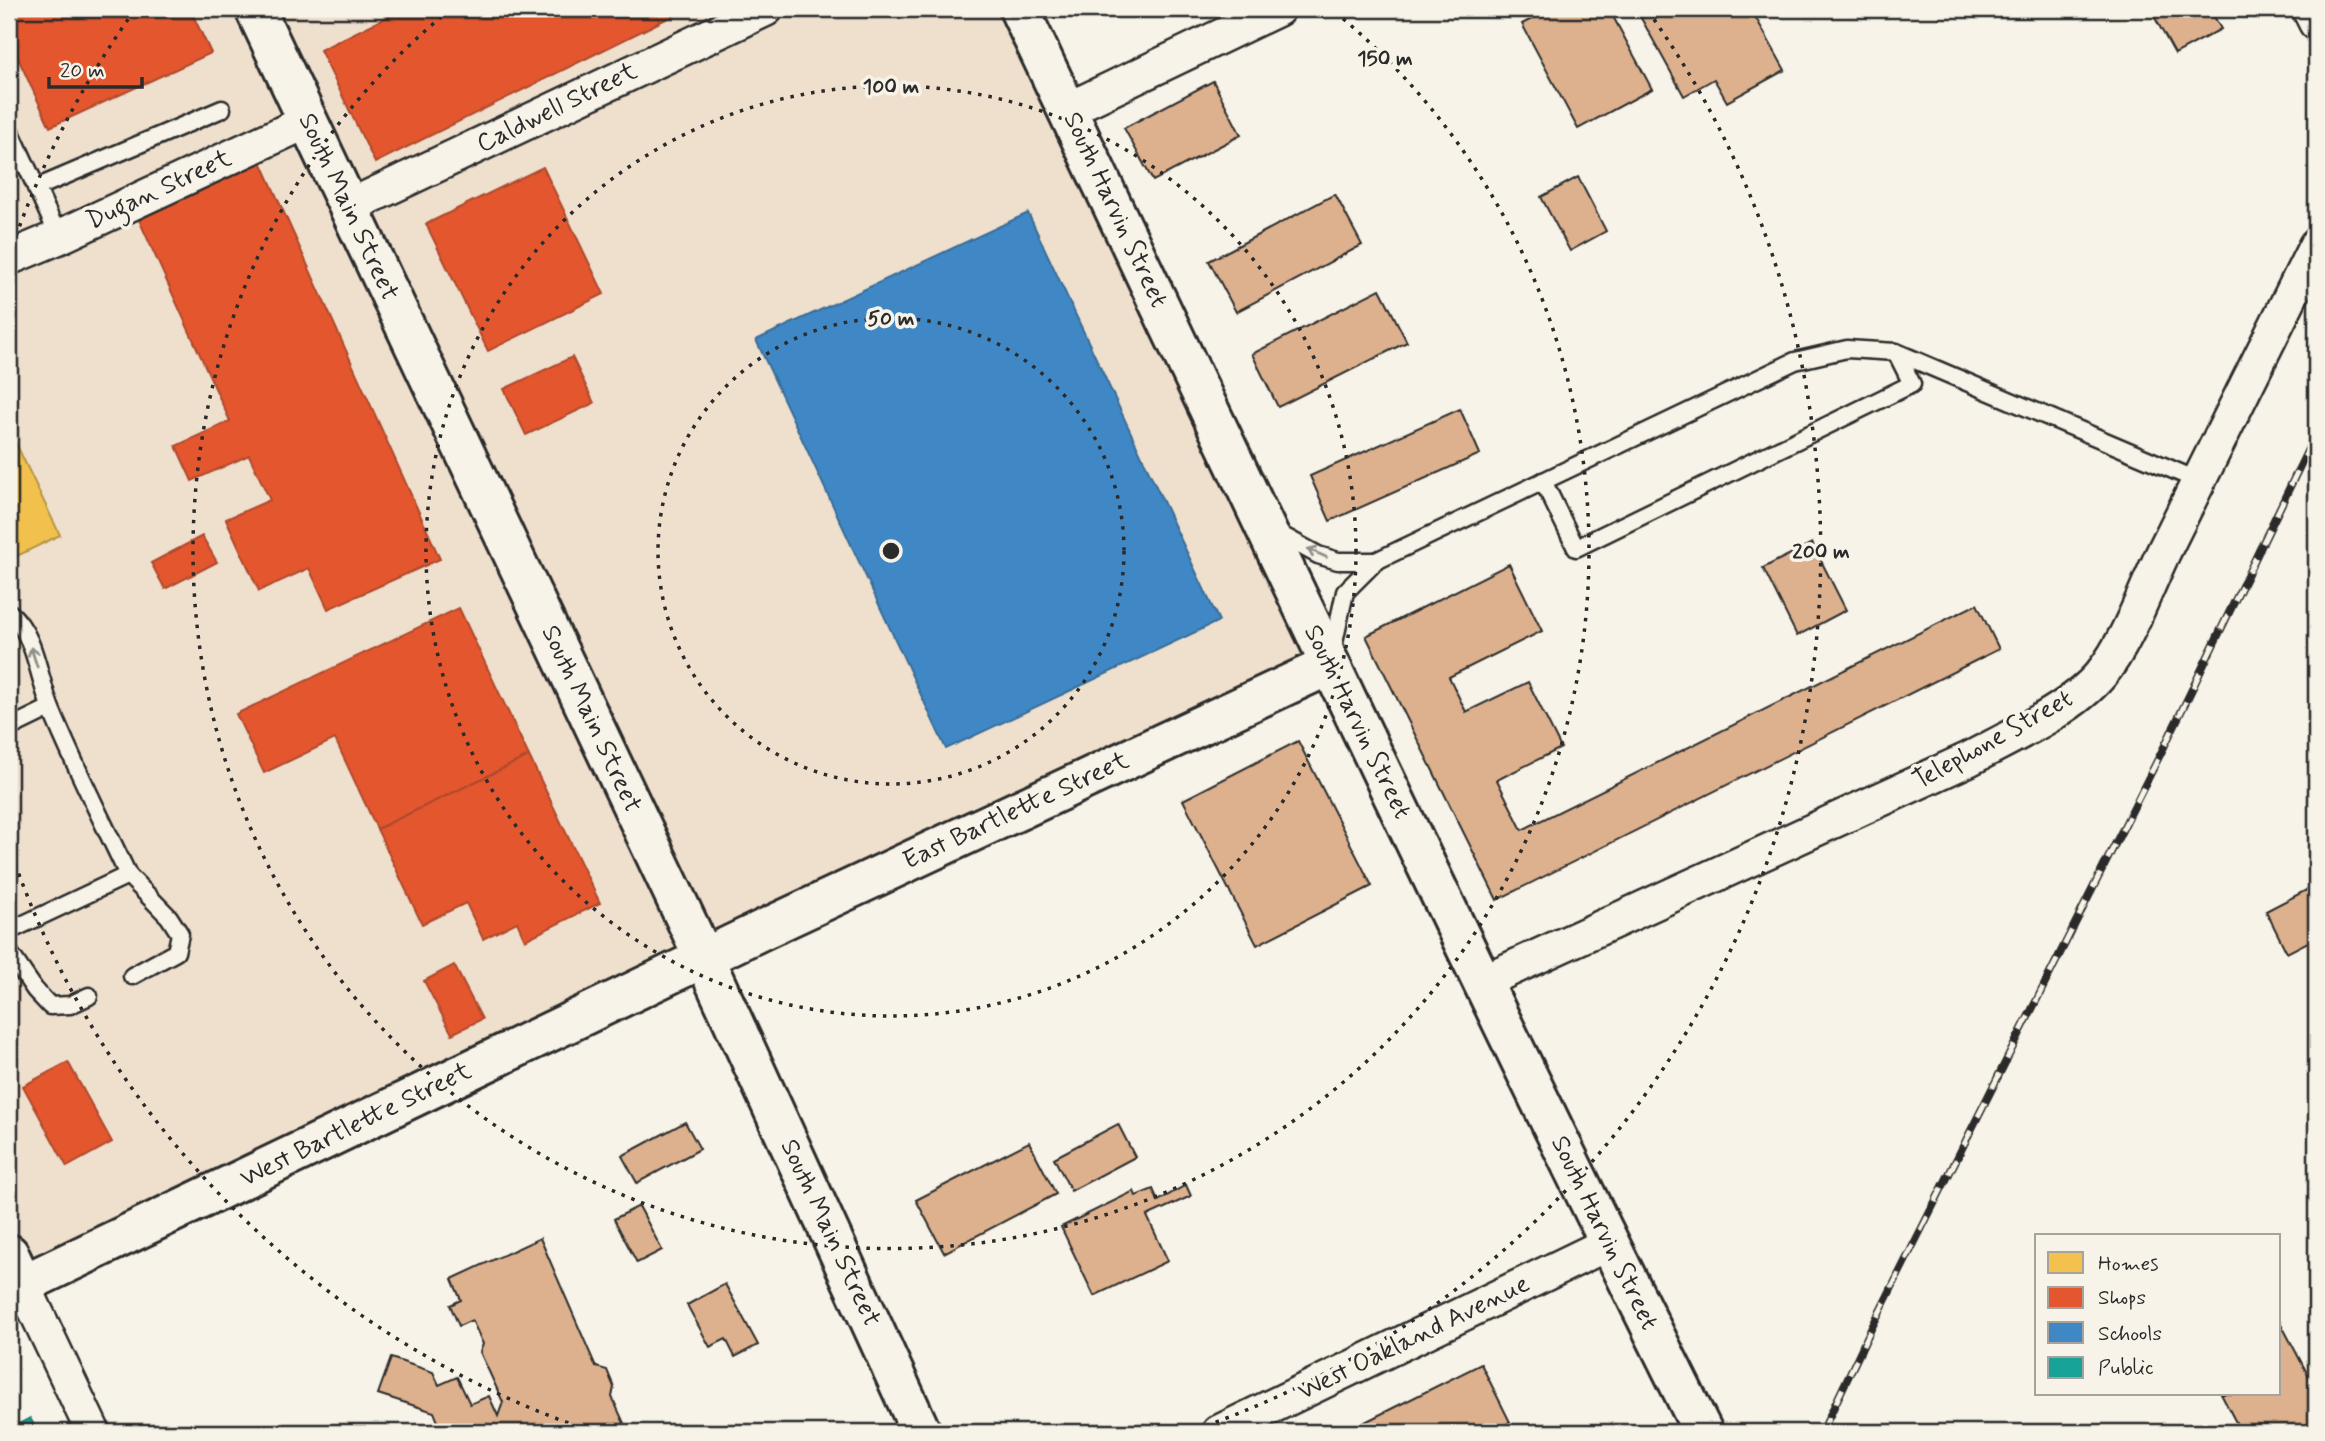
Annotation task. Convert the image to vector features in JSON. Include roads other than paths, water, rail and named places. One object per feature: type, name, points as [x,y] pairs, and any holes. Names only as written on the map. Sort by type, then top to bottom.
[{"type":"street","name":"South Main Street","points":[[255,9],[704,958],[921,1432]]},
{"type":"street","name":"Caldwell Street","points":[[348,207],[766,9]]},
{"type":"street","name":"South Harvin Street","points":[[1019,9],[1482,982],[1703,1432]]},
{"type":"street","points":[[1068,110],[1278,9]]},
{"type":"street","points":[[2309,9],[2316,23]]},
{"type":"street","name":"Dugan Street","points":[[9,258],[60,237],[307,121]]},
{"type":"street","name":"Telephone Street","points":[[1482,982],[1969,759],[2040,721],[2079,695],[2103,672],[2121,644],[2316,245]]},
{"type":"street","name":"East Bartlette Street","points":[[704,958],[1330,665]]},
{"type":"street","name":"West Bartlette Street","points":[[13,1277],[704,958]]},
{"type":"street","name":"West Oakland Avenue","points":[[1219,1432],[1609,1243]]},
{"type":"street","points":[[13,1277],[93,1432]]},
{"type":"lane","points":[[36,188],[222,109]]},
{"type":"lane","points":[[9,128],[60,237]]},
{"type":"lane","points":[[1330,665],[1345,593],[1376,561],[1795,360],[1847,349],[1896,352],[2199,481]]},
{"type":"lane","points":[[1543,481],[1576,548],[1912,384],[1896,352]]},
{"type":"lane","points":[[1263,524],[1318,555],[1338,561],[1376,561]]},
{"type":"lane","points":[[9,612],[20,621],[32,649],[50,708],[128,875],[169,917],[180,934],[176,952],[132,976]]},
{"type":"lane","points":[[9,727],[50,708]]},
{"type":"lane","points":[[9,931],[128,875]]},
{"type":"lane","points":[[9,952],[35,990],[50,1006],[70,1005],[89,996]]},
{"type":"railway","points":[[1822,1432],[1869,1333],[2165,745],[2316,433]]}]
